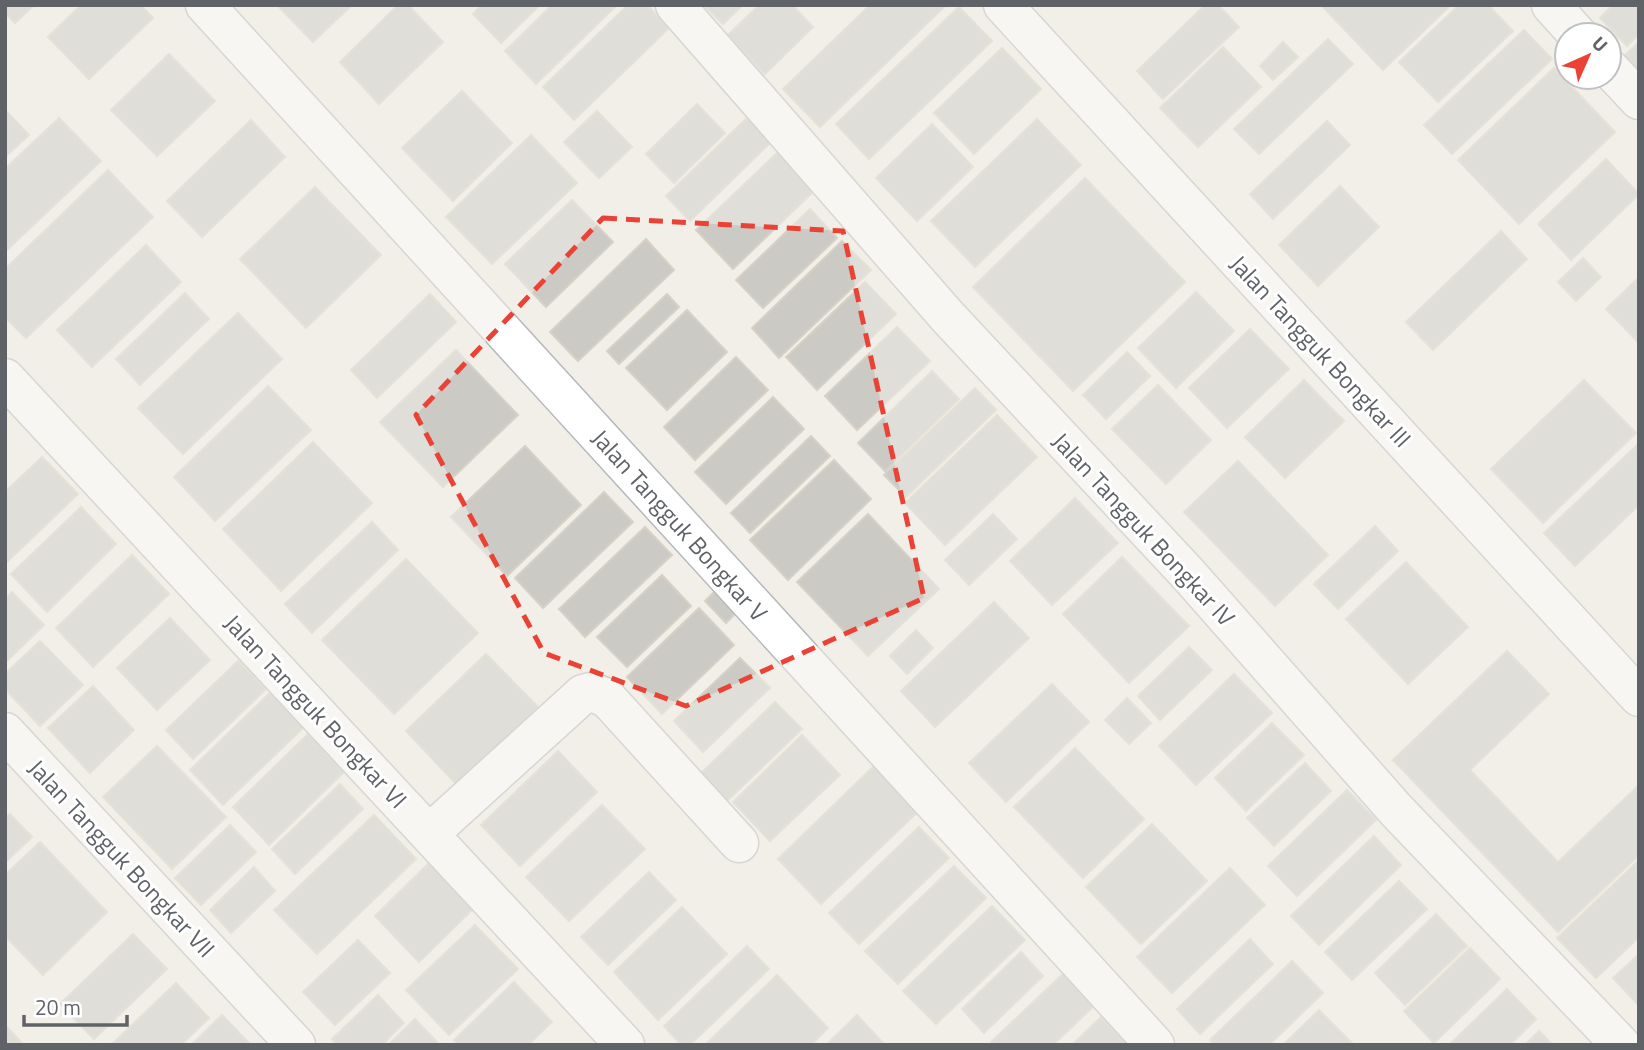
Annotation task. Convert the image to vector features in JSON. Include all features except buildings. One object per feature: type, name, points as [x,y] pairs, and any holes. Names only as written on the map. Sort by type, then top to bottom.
[{"type":"street","name":"Jalan Tangguk Bongkar V","points":[[205,5],[1155,1045]]},
{"type":"street","name":"Jalan Tangguk Bongkar IV","points":[[675,5],[947,316],[1188,574],[1396,810],[1622,1045]]},
{"type":"street","name":"Jalan Tangguk Bongkar III","points":[[1003,5],[1639,696]]},
{"type":"street","points":[[1551,5],[1565,21]]},
{"type":"street","points":[[1623,83],[1639,100]]},
{"type":"street","name":"Jalan Tangguk Bongkar VI","points":[[5,378],[625,1045]]},
{"type":"street","points":[[430,833],[583,694],[591,692],[607,698],[739,843]]},
{"type":"street","name":"Jalan Tangguk Bongkar VII","points":[[5,732],[296,1045]]},
{"type":"highlighted area","points":[[603,218],[843,231],[924,598],[686,706],[544,653],[416,415]]}]
